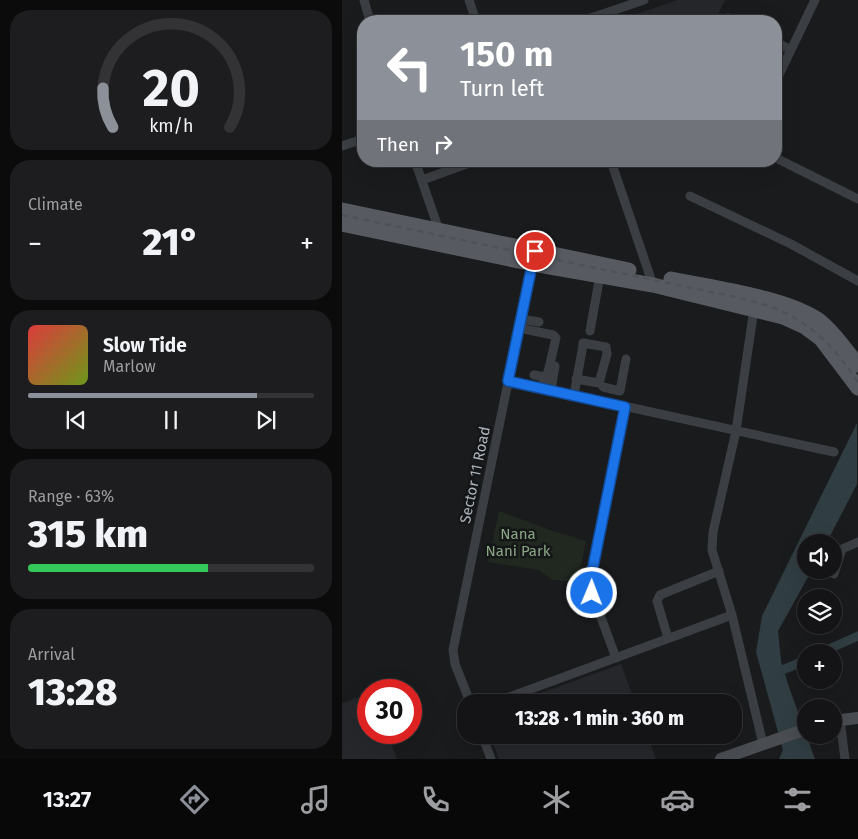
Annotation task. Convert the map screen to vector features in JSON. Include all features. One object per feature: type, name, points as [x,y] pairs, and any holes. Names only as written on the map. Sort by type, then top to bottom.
[{"type":"main road","points":[[342,210],[439,230],[600,275],[652,280],[783,317],[814,332],[857,385]]},
{"type":"main road","points":[[342,224],[755,297],[800,310],[812,316],[830,330],[858,365]]},
{"type":"street","points":[[364,0],[368,15]]},
{"type":"street","points":[[469,0],[474,15]]},
{"type":"street","points":[[597,15],[628,3],[644,0]]},
{"type":"street","points":[[782,69],[815,0]]},
{"type":"street","points":[[782,45],[791,50]]},
{"type":"street","points":[[342,146],[357,140]]},
{"type":"street","points":[[782,161],[858,199]]},
{"type":"street","points":[[417,167],[439,230]]},
{"type":"street","points":[[422,180],[458,167]]},
{"type":"street","points":[[613,167],[652,280]]},
{"type":"street","points":[[690,196],[791,244],[858,281]]},
{"type":"street","name":"Sector 11 Road","points":[[467,694],[455,664],[453,650],[534,257]]},
{"type":"street","points":[[590,331],[600,275]]},
{"type":"street","points":[[754,309],[736,431],[712,532],[712,550],[732,615],[763,744]]},
{"type":"street","points":[[520,324],[539,322]]},
{"type":"street","points":[[520,324],[555,336],[548,372],[545,377],[546,389]]},
{"type":"street","points":[[572,395],[583,343],[606,347],[607,354],[599,383],[576,379]]},
{"type":"street","points":[[546,389],[559,344]]},
{"type":"street","points":[[572,395],[580,345]]},
{"type":"street","points":[[601,401],[610,354]]},
{"type":"street","points":[[603,387],[620,391],[626,359]]},
{"type":"street","points":[[534,375],[545,377]]},
{"type":"street","points":[[508,381],[834,452]]},
{"type":"street","points":[[616,658],[592,593],[591,577],[625,407]]},
{"type":"street","points":[[842,549],[858,542]]},
{"type":"street","points":[[668,638],[657,602],[660,595],[719,572]]},
{"type":"street","points":[[518,694],[732,615]]},
{"type":"street","points":[[842,720],[858,718]]},
{"type":"street","points":[[721,759],[797,732]]},
{"type":"street","points":[[485,744],[491,759]]},
{"type":"street","points":[[842,744],[846,759]]},
{"type":"shaded area","points":[[678,0],[725,0],[718,15],[633,15]]},
{"type":"shaded area","points":[[857,423],[857,484],[831,534],[802,534]]},
{"type":"shaded area","points":[[797,545],[797,579],[807,579],[801,589],[797,589],[797,597],[778,631],[781,661],[797,709],[797,744],[810,744],[815,759],[779,759],[783,750],[756,652],[762,616]]},
{"type":"shaded area","points":[[621,664],[632,694],[538,694]]},
{"type":"shaded area","points":[[357,698],[357,744],[391,744],[397,759],[342,759],[342,703]]},
{"type":"shaded area","points":[[493,744],[650,744],[656,759],[499,759]]},
{"type":"green space","name":"Nana Nani Park","points":[[499,511],[586,541],[578,582],[552,580],[539,570],[488,562]]},
{"type":"waterway","points":[[840,644],[858,636]]},
{"type":"waterway","points":[[780,671],[797,664]]},
{"type":"railway","points":[[342,215],[766,305],[793,317],[815,332],[834,350],[858,382]]},
{"type":"route","points":[[535,251],[508,381],[625,407],[591,577],[592,593]]}]
